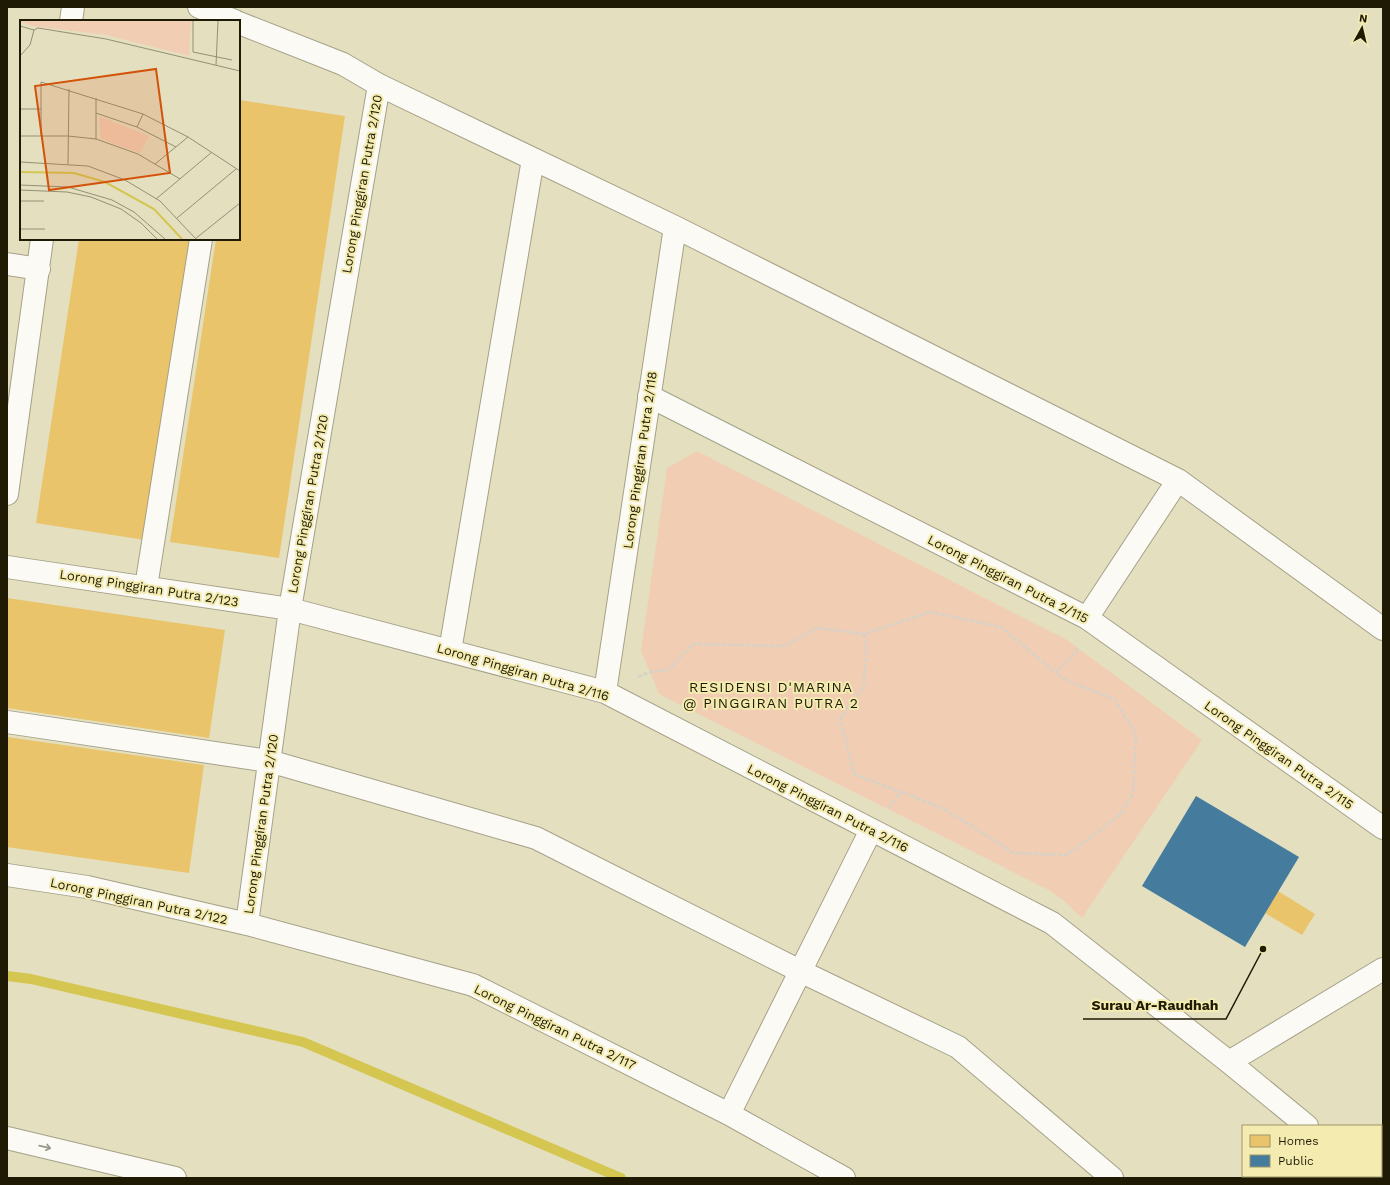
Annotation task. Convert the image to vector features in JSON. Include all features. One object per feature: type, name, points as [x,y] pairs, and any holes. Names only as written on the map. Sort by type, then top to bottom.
[{"type":"street","points":[[71,20],[72,7]]},
{"type":"street","points":[[199,7],[232,20]]},
{"type":"street","points":[[240,23],[343,64],[379,85],[675,227],[1178,480],[1383,629]]},
{"type":"street","name":"Lorong Pinggiran Putra 2/120","points":[[247,924],[290,609],[379,85]]},
{"type":"street","points":[[450,651],[533,159]]},
{"type":"street","name":"Lorong Pinggiran Putra 2/118","points":[[605,692],[675,227]]},
{"type":"street","points":[[7,494],[12,415],[39,269],[42,240]]},
{"type":"street","points":[[146,588],[200,240]]},
{"type":"street","points":[[7,264],[39,269]]},
{"type":"street","name":"Lorong Pinggiran Putra 2/115","points":[[649,396],[1092,622],[1383,828]]},
{"type":"street","points":[[1092,622],[1178,480]]},
{"type":"street","name":"Lorong Pinggiran Putra 2/123","points":[[7,567],[290,609]]},
{"type":"street","name":"Lorong Pinggiran Putra 2/116","points":[[290,609],[605,692],[1052,923],[1230,1062],[1306,1125]]},
{"type":"street","points":[[7,722],[270,761],[536,838],[800,971],[958,1047],[1112,1178]]},
{"type":"street","points":[[729,1114],[871,830]]},
{"type":"street","name":"Lorong Pinggiran Putra 2/122","points":[[7,875],[87,887],[247,924]]},
{"type":"street","name":"Lorong Pinggiran Putra 2/117","points":[[247,924],[473,985],[729,1114],[844,1178]]},
{"type":"street","points":[[1230,1062],[1383,968]]},
{"type":"street","points":[[7,1138],[175,1178]]},
{"type":"path","points":[[605,692],[649,672],[668,670],[693,644],[784,646],[816,628],[864,634],[930,612],[1001,627],[1056,673],[1068,681],[1114,699],[1136,733],[1133,793],[1121,814],[1067,855],[1014,853],[946,810],[854,774],[840,719],[864,686],[866,645],[864,634]]},
{"type":"path","points":[[1056,673],[1092,622]]},
{"type":"path","points":[[871,830],[900,792]]},
{"type":"shaded area","points":[[697,451],[1067,640],[1202,740],[1082,918],[1063,900],[1047,889],[659,694],[641,651],[667,468]]},
{"type":"building: Homes","points":[[240,100],[345,116],[279,558],[170,542],[216,240],[240,240]]},
{"type":"building: Homes","points":[[79,240],[190,240],[145,540],[36,523]]},
{"type":"building: Homes","points":[[7,598],[225,630],[209,738],[7,708]]},
{"type":"building: Homes","points":[[7,737],[204,765],[189,873],[7,847]]},
{"type":"building: Homes","points":[[1278,891],[1315,914],[1302,935],[1265,913]]},
{"type":"building: Public","points":[[1196,796],[1299,857],[1245,947],[1142,886]]},
{"type":"waterway","points":[[7,976],[31,979],[303,1042],[621,1178]]},
{"type":"place","name":"Surau Ar-Raudhah","points":[[1263,949]]},
{"type":"district","name":"RESIDENSI D'MARINA @ PINGGIRAN PUTRA 2","points":[[771,696]]}]
